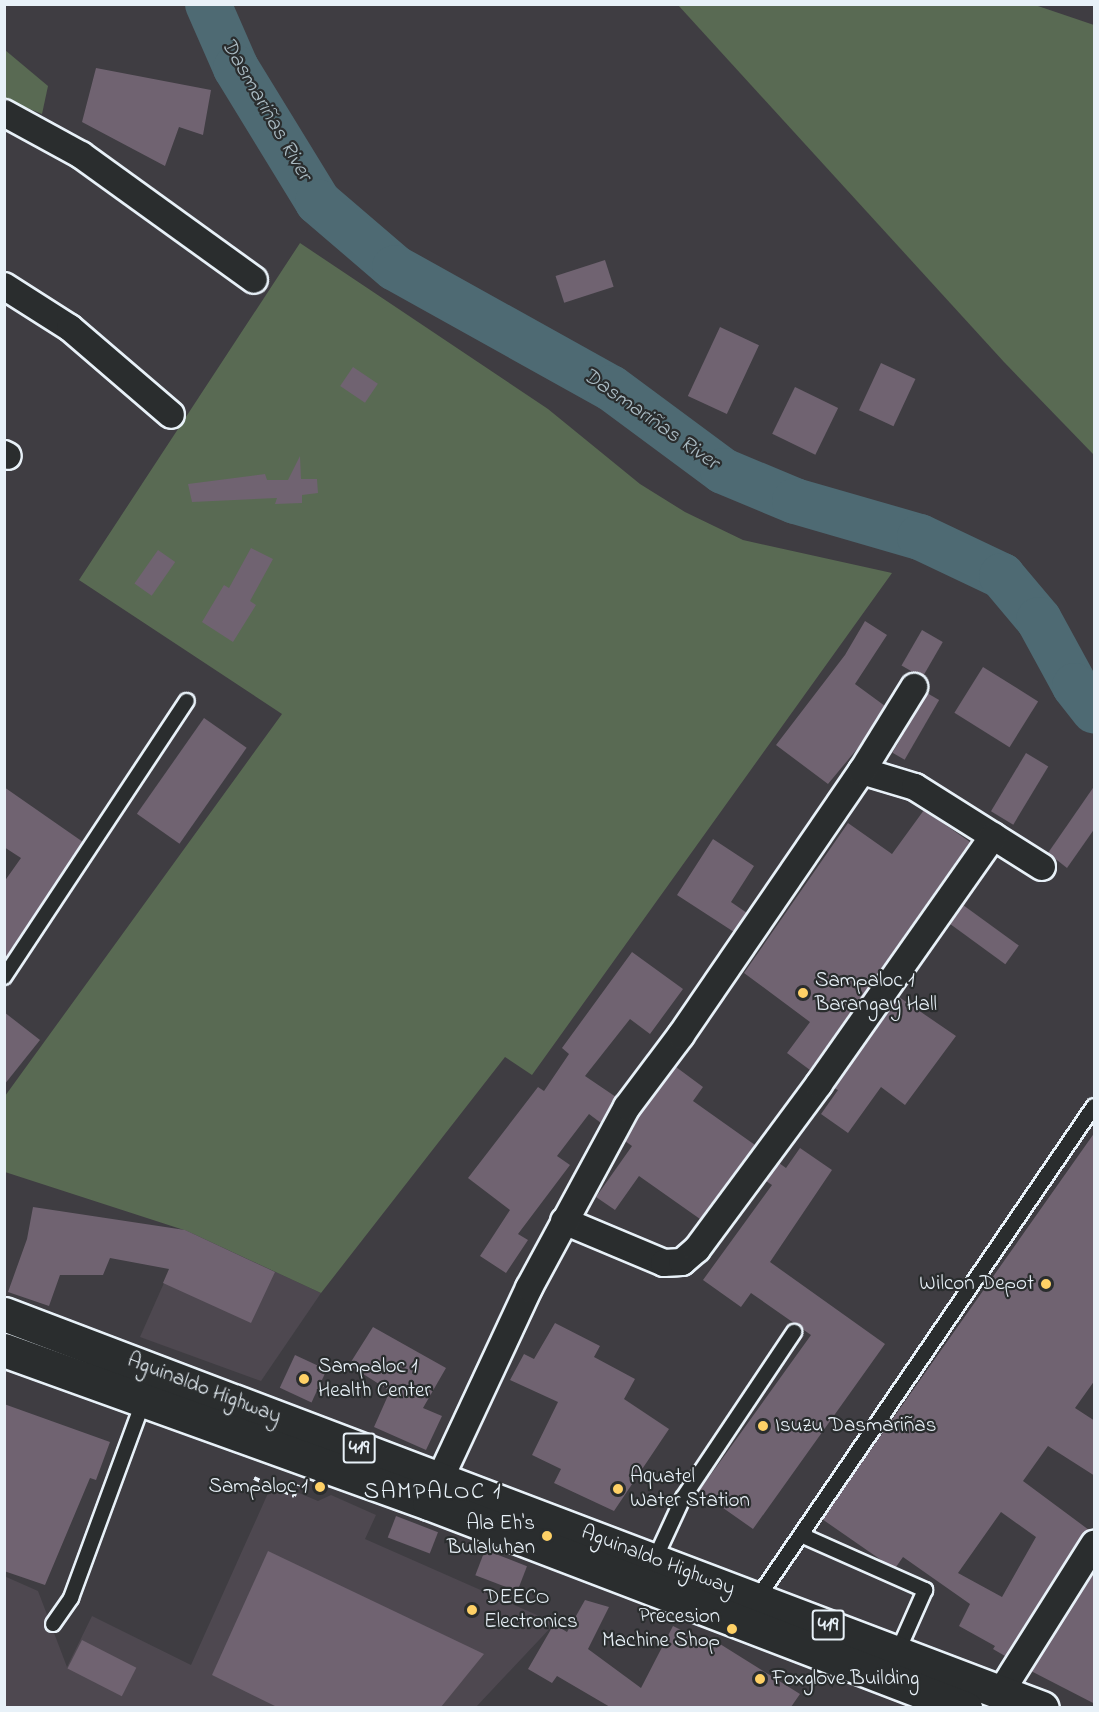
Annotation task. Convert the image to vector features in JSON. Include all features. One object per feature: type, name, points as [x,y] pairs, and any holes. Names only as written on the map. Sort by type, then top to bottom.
[{"type":"main road","name":"Aguinaldo Highway","points":[[4,1314],[149,1384],[649,1572],[965,1707]]},
{"type":"main road","name":"Aguinaldo Highway","points":[[4,1350],[149,1384]]},
{"type":"main road","name":"Aguinaldo Highway","points":[[649,1572],[758,1599],[1042,1707]]},
{"type":"street","points":[[4,113],[81,154],[254,280]]},
{"type":"street","points":[[4,286],[70,328],[171,415]]},
{"type":"street","points":[[434,1490],[564,1221],[627,1107],[681,1035],[862,771],[914,687]]},
{"type":"street","points":[[862,771],[915,787],[1042,867]]},
{"type":"street","points":[[564,1221],[664,1263],[682,1262],[697,1249],[819,1084],[993,836]]},
{"type":"street","points":[[1002,1690],[1095,1544]]},
{"type":"lane","points":[[4,977],[187,701]]},
{"type":"lane","points":[[758,1599],[1095,1106]]},
{"type":"lane","points":[[649,1572],[683,1498],[795,1332]]},
{"type":"lane","points":[[53,1624],[71,1598],[149,1384]]},
{"type":"lane","points":[[801,1535],[925,1590],[898,1651]]},
{"type":"path","points":[[254,1478],[294,1496]]},
{"type":"shaded area","points":[[187,1231],[321,1293],[261,1381],[140,1337]]},
{"type":"shaded area","points":[[273,1482],[318,1501],[331,1495],[376,1515],[365,1539],[555,1623],[476,1707],[5,1707],[4,1576],[38,1591],[67,1667],[92,1616],[191,1665]]},
{"type":"green space","points":[[678,5],[1035,5],[1094,25],[1094,455],[1004,362]]},
{"type":"green space","points":[[5,50],[48,86],[42,114],[5,99]]},
{"type":"green space","points":[[300,243],[548,409],[640,484],[685,512],[743,540],[892,573],[532,1075],[505,1057],[321,1293],[187,1231],[5,1172],[5,1096],[282,714],[79,580]]},
{"type":"building","points":[[96,68],[211,90],[203,135],[179,127],[165,166],[82,122]]},
{"type":"building","points":[[605,260],[614,287],[564,303],[556,276]]},
{"type":"building","points":[[720,327],[759,345],[727,414],[688,396]]},
{"type":"building","points":[[881,363],[915,379],[893,426],[859,410]]},
{"type":"building","points":[[353,367],[378,384],[365,403],[340,386]]},
{"type":"building","points":[[795,387],[838,408],[815,455],[772,434]]},
{"type":"building","points":[[300,456],[301,479],[317,479],[318,493],[302,495],[302,503],[275,504],[277,498],[192,502],[188,484],[265,474],[267,480],[288,480]]},
{"type":"building","points":[[251,548],[273,559],[250,601],[256,605],[233,642],[202,622],[224,585],[229,588]]},
{"type":"building","points":[[158,550],[175,562],[152,596],[134,584]]},
{"type":"building","points":[[865,621],[887,635],[855,684],[885,706],[862,743],[828,784],[776,745],[845,655]]},
{"type":"building","points":[[922,630],[943,642],[922,678],[902,666]]},
{"type":"building","points":[[983,667],[1038,701],[1010,747],[954,713]]},
{"type":"building","points":[[927,693],[939,700],[905,760],[892,753]]},
{"type":"building","points":[[204,718],[247,748],[179,844],[137,814]]},
{"type":"building","points":[[1026,753],[1048,766],[1013,825],[991,811]]},
{"type":"building","points":[[1095,785],[1095,828],[1067,868],[1048,853]]},
{"type":"building","points":[[4,787],[83,842],[4,960],[4,882],[21,858],[4,847]]},
{"type":"building","points":[[924,810],[970,842],[810,1070],[787,1053],[810,1022],[744,973],[848,823],[892,854]]},
{"type":"building","points":[[713,839],[754,866],[731,902],[747,913],[734,932],[677,895]]},
{"type":"building","points":[[963,905],[1019,946],[1005,964],[949,924]]},
{"type":"building","points":[[632,952],[683,989],[650,1034],[630,1019],[585,1076],[616,1097],[601,1123],[589,1114],[557,1156],[570,1165],[518,1234],[528,1240],[506,1273],[480,1256],[510,1210],[468,1178],[538,1087],[544,1091],[569,1054],[562,1048]]},
{"type":"building","points":[[899,997],[956,1036],[905,1105],[881,1087],[848,1133],[821,1114],[838,1090],[834,1088]]},
{"type":"building","points":[[4,1012],[40,1040],[4,1085]]},
{"type":"building","points":[[676,1067],[703,1087],[693,1101],[755,1145],[700,1219],[639,1176],[615,1210],[596,1197],[632,1146],[625,1141],[640,1115]]},
{"type":"building","points":[[1095,1132],[1095,1380],[1075,1408],[1095,1421],[1095,1476],[1048,1446],[1023,1481],[1089,1530],[1081,1536],[1005,1656],[993,1649],[995,1646],[959,1626],[970,1604],[903,1557],[896,1567],[884,1562],[822,1519]],"holes":[[[1001,1512],[1036,1537],[1002,1597],[958,1573]]]},
{"type":"building","points":[[800,1148],[832,1170],[770,1262],[885,1344],[753,1529],[699,1491],[811,1335],[751,1293],[741,1307],[703,1280],[772,1185],[766,1181],[779,1163],[786,1168]]},
{"type":"building","points":[[33,1207],[185,1230],[275,1272],[251,1323],[163,1283],[169,1269],[110,1258],[103,1275],[60,1275],[49,1306],[8,1292],[27,1239]]},
{"type":"building","points":[[555,1323],[600,1346],[594,1357],[635,1379],[624,1399],[669,1429],[614,1511],[554,1483],[561,1469],[532,1455],[558,1402],[510,1380],[524,1354],[534,1359]]},
{"type":"building","points":[[373,1327],[446,1368],[423,1408],[442,1416],[426,1450],[374,1427],[390,1391],[349,1365]]},
{"type":"building","name":"Sampaloc 1 Health Center","points":[[295,1355],[327,1370],[312,1402],[280,1388]]},
{"type":"building","points":[[4,1404],[110,1442],[96,1480],[90,1478],[45,1585],[4,1571]]},
{"type":"building","points":[[396,1516],[438,1532],[430,1554],[388,1537]]},
{"type":"building","points":[[485,1550],[527,1566],[517,1591],[475,1575]]},
{"type":"building","points":[[268,1551],[484,1654],[441,1707],[277,1707],[212,1675]]},
{"type":"building","points":[[1095,1571],[1095,1704],[1031,1671]]},
{"type":"building","points":[[585,1600],[609,1607],[588,1649],[641,1688],[673,1626],[717,1648],[720,1644],[800,1694],[791,1707],[610,1707],[557,1676],[552,1683],[528,1669],[554,1624],[567,1632]]},
{"type":"building","points":[[82,1640],[136,1668],[122,1696],[67,1669]]},
{"type":"waterway","name":"Dasmariñas River","points":[[208,4],[236,68],[318,202],[395,268],[611,388],[723,471],[795,501],[920,537],[1002,576],[1039,620],[1075,686],[1094,710]]},
{"type":"place","name":"Sampaloc 1 Barangay Hall","points":[[803,993]]},
{"type":"place","name":"Wilcon Depot","points":[[1046,1284]]},
{"type":"place","name":"Sampaloc 1 Health Center","points":[[304,1379]]},
{"type":"place","name":"Isuzu Dasmariñas","points":[[763,1426]]},
{"type":"place","name":"Sampaloc 1","points":[[320,1487]]},
{"type":"place","name":"Aquatel Water Station","points":[[618,1489]]},
{"type":"place","name":"Ala Eh's Bulaluhan","points":[[547,1536]]},
{"type":"place","name":"DEECO Electronics","points":[[472,1610]]},
{"type":"place","name":"Precesion Machine Shop","points":[[732,1629]]},
{"type":"place","name":"Foxglove Building","points":[[760,1679]]},
{"type":"district","name":"SAMPALOC 1","points":[[433,1493]]}]
